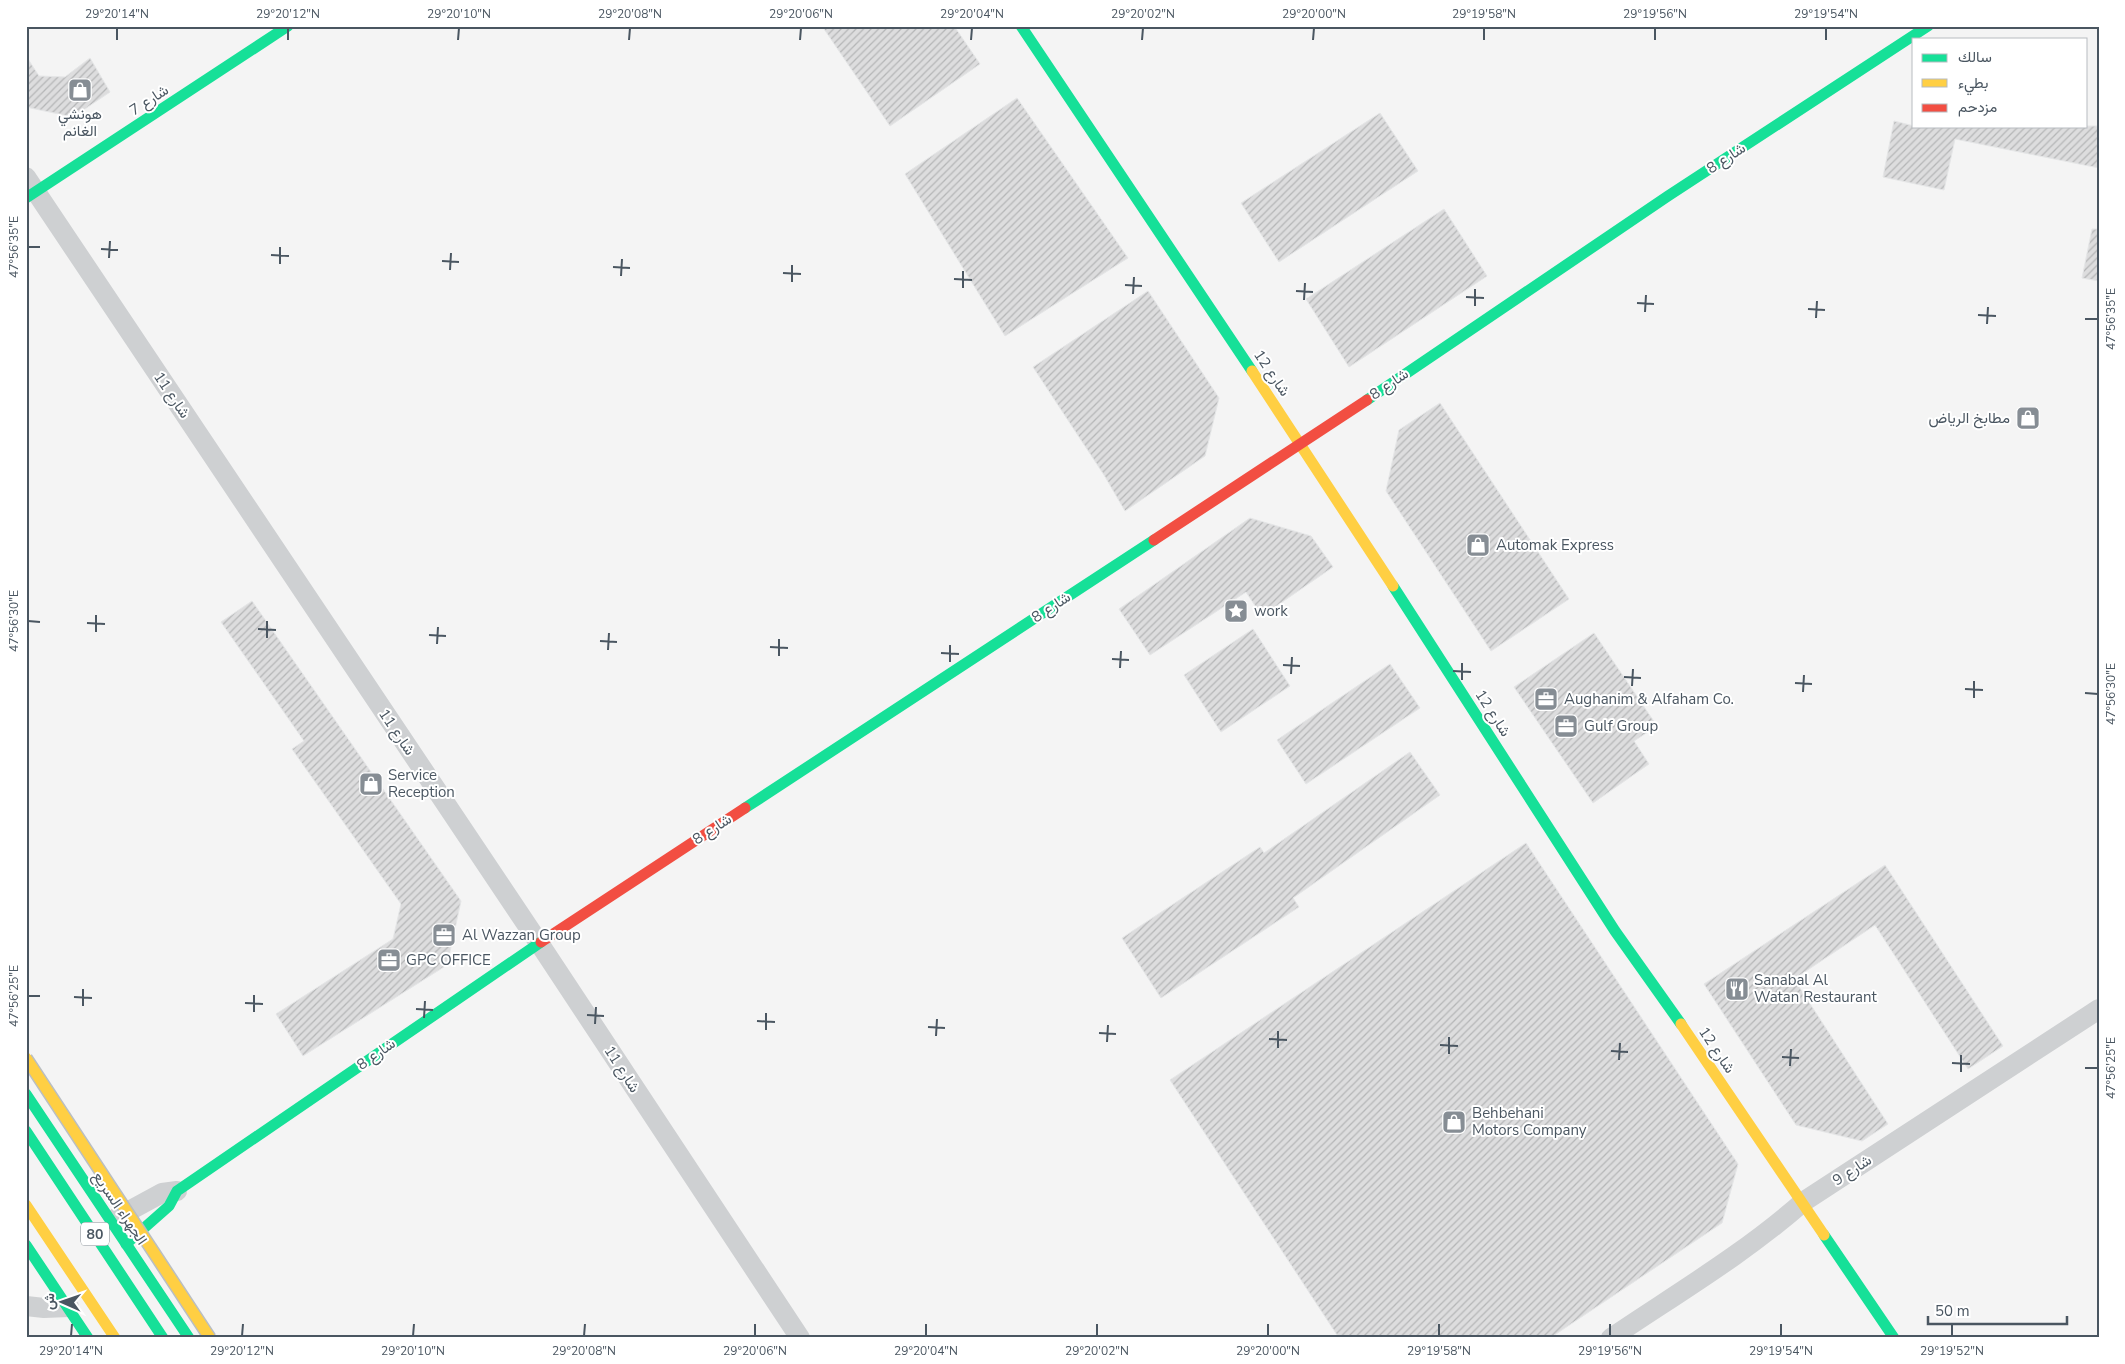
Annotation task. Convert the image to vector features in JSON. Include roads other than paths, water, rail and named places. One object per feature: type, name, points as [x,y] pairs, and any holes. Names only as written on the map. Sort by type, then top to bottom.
[{"type":"main road","name":"شارع 7","points":[[30,189],[288,26]]},
{"type":"main road","name":"شارع 12","points":[[1020,26],[1301,444],[1615,931],[1803,1202],[1894,1338]]},
{"type":"main road","name":"شارع 8","points":[[126,1244],[169,1206],[177,1191],[539,943],[1301,444],[1668,196],[1928,26]]},
{"type":"main road","points":[[26,1058],[210,1338]]},
{"type":"main road","name":"الجهراء السريع","points":[[26,1094],[189,1338]]},
{"type":"main road","name":"80","points":[[26,1131],[163,1338]]},
{"type":"main road","points":[[26,1205],[115,1338]]},
{"type":"main road","points":[[27,1247],[88,1338]]},
{"type":"street","name":"شارع 11","points":[[30,189],[539,943],[800,1338]]},
{"type":"street","name":"شارع 9","points":[[1611,1338],[1740,1252],[1803,1202],[2099,1009]]},
{"type":"street","name":"شارع 8","points":[[110,1221],[162,1193],[177,1191]]},
{"type":"street","points":[[26,1306],[69,1307]]},
{"type":"place","name":"هونشي الغانم","points":[[80,90]]},
{"type":"place","name":"مطابخ الرياض","points":[[2028,418]]},
{"type":"place","name":"Automak Express","points":[[1478,545]]},
{"type":"place","name":"work","points":[[1236,611]]},
{"type":"place","name":"Aughanim & Alfaham Co.","points":[[1546,699]]},
{"type":"place","name":"Gulf Group","points":[[1566,726]]},
{"type":"place","name":"Service Reception","points":[[371,784]]},
{"type":"place","name":"Al Wazzan Group","points":[[444,935]]},
{"type":"place","name":"GPC OFFICE","points":[[389,960]]},
{"type":"place","name":"Sanabal Al Watan Restaurant","points":[[1737,989]]},
{"type":"place","name":"Behbehani Motors Company","points":[[1454,1122]]}]
